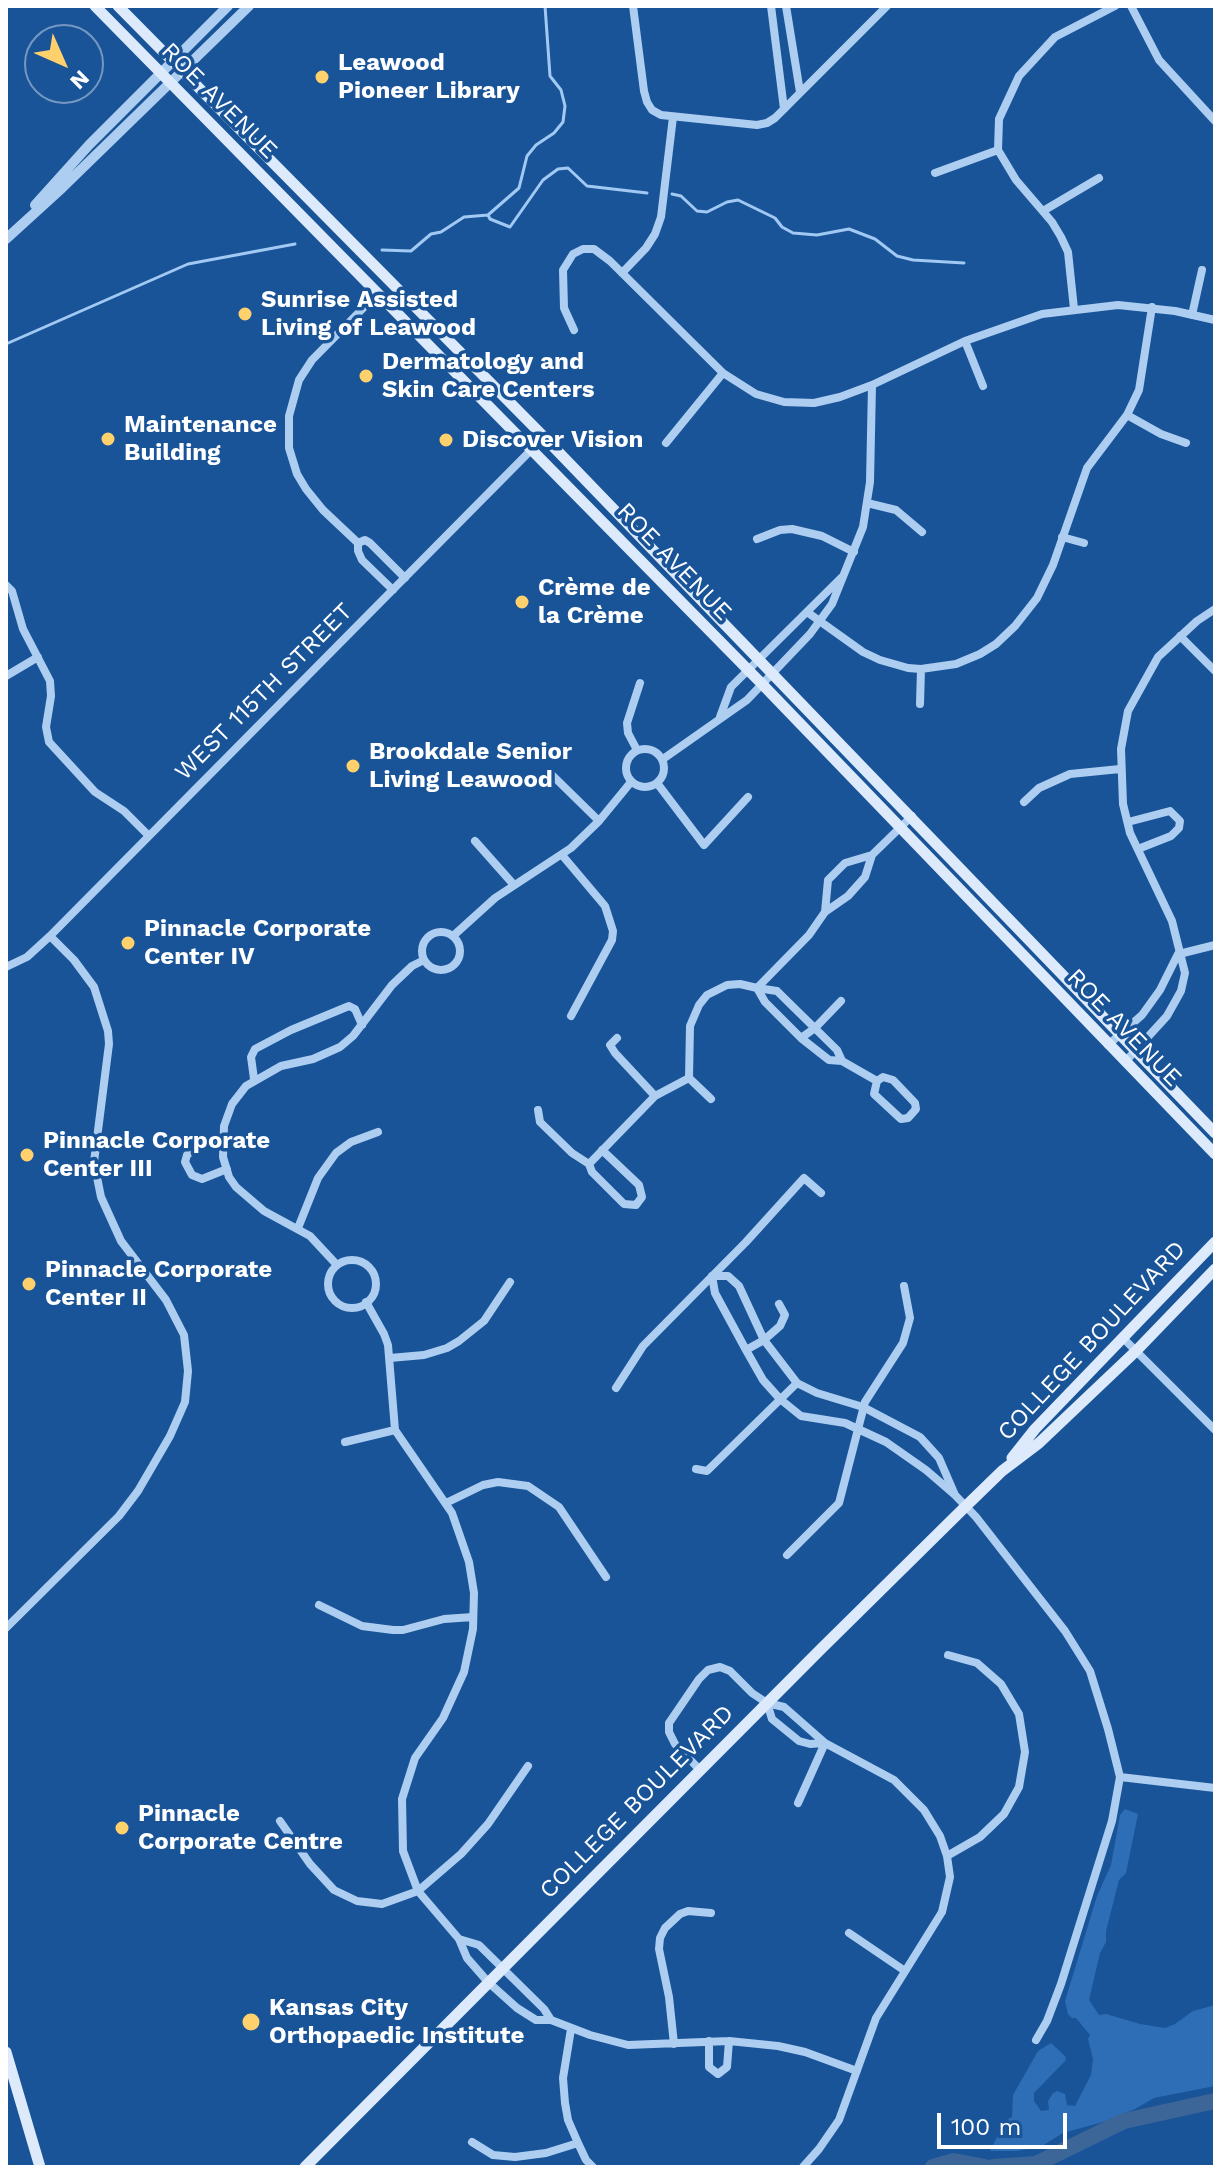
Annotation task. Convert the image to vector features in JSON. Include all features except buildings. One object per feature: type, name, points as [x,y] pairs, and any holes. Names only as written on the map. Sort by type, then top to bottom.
[{"type":"main road","name":"ROE AVENUE","points":[[95,6],[748,669],[1215,1154]]},
{"type":"main road","name":"ROE AVENUE","points":[[118,6],[544,437],[1215,1133]]},
{"type":"main road","points":[[377,294],[387,294],[413,304]]},
{"type":"main road","name":"COLLEGE BOULEVARD","points":[[1002,1471],[1035,1429],[1215,1242]]},
{"type":"main road","name":"COLLEGE BOULEVARD","points":[[305,2167],[699,1769],[1002,1471],[1039,1443],[1136,1351],[1215,1269]]},
{"type":"main road","points":[[6,2052],[40,2167]]},
{"type":"street","points":[[6,239],[53,184],[165,78],[173,61],[228,6]]},
{"type":"street","points":[[165,78],[183,71],[249,6]]},
{"type":"street","points":[[633,6],[647,102],[661,115],[741,124],[767,123],[887,6]]},
{"type":"street","points":[[771,6],[784,109]]},
{"type":"street","points":[[786,6],[800,92]]},
{"type":"street","points":[[1074,309],[1068,252],[1061,237],[1016,180],[998,150],[999,119],[1019,76],[1055,37],[1115,6]]},
{"type":"street","points":[[1131,6],[1159,60],[1215,121]]},
{"type":"street","points":[[775,37],[791,36]]},
{"type":"street","points":[[622,273],[646,248],[658,225],[673,117]]},
{"type":"street","points":[[935,173],[998,150]]},
{"type":"street","points":[[1043,211],[1099,178]]},
{"type":"street","points":[[574,330],[562,297],[563,270],[573,254],[583,249],[594,249],[622,273],[723,373],[756,394],[794,403],[830,400],[872,385],[965,341],[1042,314],[1118,305],[1152,307],[1215,320]]},
{"type":"street","points":[[1192,315],[1202,270]]},
{"type":"street","points":[[377,294],[312,360],[299,380],[288,427],[289,448],[297,474],[306,489],[358,543],[362,560],[393,590]]},
{"type":"street","points":[[807,612],[848,642],[880,660],[921,669],[945,667],[980,654],[1015,626],[1037,598],[1049,574],[1087,468],[1127,415],[1143,377],[1152,307]]},
{"type":"street","points":[[965,341],[983,386]]},
{"type":"street","points":[[666,443],[723,373]]},
{"type":"street","points":[[663,759],[720,717],[732,712],[773,673],[832,604],[863,527],[871,465],[872,385]]},
{"type":"street","points":[[1127,415],[1161,434],[1186,443]]},
{"type":"street","name":"WEST 115TH STREET","points":[[6,967],[27,957],[50,936],[544,437]]},
{"type":"street","points":[[867,503],[896,510],[922,532]]},
{"type":"street","points":[[757,539],[792,529],[822,536],[854,552]]},
{"type":"street","points":[[1062,537],[1084,543]]},
{"type":"street","points":[[358,543],[365,540],[370,543],[405,578]]},
{"type":"street","points":[[720,717],[731,687],[844,575]]},
{"type":"street","points":[[6,585],[12,591],[23,629],[50,681],[46,727],[49,742],[95,792],[124,811],[149,836]]},
{"type":"street","points":[[1125,1062],[1167,1016],[1181,991],[1185,973],[1172,921],[1138,849],[1123,804],[1121,749],[1128,711],[1146,674],[1166,648],[1215,609]]},
{"type":"street","points":[[1180,636],[1215,671]]},
{"type":"street","points":[[6,676],[38,657]]},
{"type":"street","points":[[920,704],[921,669]]},
{"type":"street","points":[[637,750],[628,733],[627,723],[640,683]]},
{"type":"street","points":[[637,750],[654,750],[663,759],[664,772],[657,783],[644,787],[631,782],[626,765],[637,750]]},
{"type":"street","points":[[1024,802],[1039,788],[1062,776],[1120,769]]},
{"type":"street","points":[[549,772],[599,821]]},
{"type":"street","points":[[453,936],[484,907],[562,855],[599,821],[631,782]]},
{"type":"street","points":[[657,783],[704,845],[748,797]]},
{"type":"street","points":[[1128,822],[1170,811],[1180,821],[1179,828],[1171,836],[1138,849]]},
{"type":"street","points":[[757,988],[809,935],[825,912],[848,896],[865,877],[872,855],[912,816]]},
{"type":"street","points":[[475,841],[514,885]]},
{"type":"street","points":[[562,855],[605,906],[613,931],[612,940],[571,1016]]},
{"type":"street","points":[[825,912],[828,880],[845,863],[872,855]]},
{"type":"street","points":[[442,932],[458,941],[461,954],[455,965],[443,971],[436,970],[424,960],[422,945],[430,935],[442,932]]},
{"type":"street","points":[[6,1628],[119,1516],[138,1491],[170,1436],[185,1402],[188,1371],[184,1335],[166,1300],[121,1241],[101,1197],[94,1162],[108,1031],[94,987],[74,960],[50,936]]},
{"type":"street","points":[[1108,1045],[1142,1015],[1160,990],[1179,954],[1215,945]]},
{"type":"street","points":[[337,1265],[298,1228],[249,1201],[236,1187],[223,1157],[224,1126],[239,1092],[254,1079],[281,1066],[332,1052],[353,1036],[392,985],[412,966],[424,960]]},
{"type":"street","points":[[711,1099],[689,1078],[690,1026],[707,995],[727,985],[740,984],[777,991],[837,1050],[842,1061]]},
{"type":"street","points":[[757,988],[765,1002],[801,1038],[829,1060],[842,1061],[877,1081]]},
{"type":"street","points":[[801,1038],[841,1001]]},
{"type":"street","points":[[254,1079],[251,1057],[255,1049],[291,1030],[349,1006],[355,1009],[362,1025]]},
{"type":"street","points":[[617,1038],[610,1045],[615,1053],[655,1096]]},
{"type":"street","points":[[883,1077],[893,1080],[915,1103],[916,1109],[908,1118],[901,1119],[874,1094],[877,1081],[883,1077]]},
{"type":"street","points":[[589,1164],[655,1096],[689,1078]]},
{"type":"street","points":[[538,1110],[540,1122],[572,1153],[589,1164],[592,1172],[624,1204],[630,1206],[640,1202],[643,1192],[639,1185],[602,1150]]},
{"type":"street","points":[[298,1228],[318,1178],[336,1153],[351,1142],[378,1132]]},
{"type":"street","points":[[222,1143],[201,1142],[187,1155],[185,1162],[192,1175],[202,1179],[227,1169]]},
{"type":"street","points":[[616,1388],[643,1346],[804,1178],[821,1193]]},
{"type":"street","points":[[359,1261],[371,1270],[374,1291],[366,1302],[349,1308],[335,1301],[330,1294],[329,1278],[337,1265],[359,1261]]},
{"type":"street","points":[[712,1276],[728,1276],[739,1286],[764,1340],[797,1383],[817,1393],[863,1407],[920,1437],[939,1458],[955,1495]]},
{"type":"street","points":[[712,1276],[715,1293],[746,1350],[763,1380],[780,1399],[801,1416],[858,1427],[902,1452],[955,1495],[1065,1631],[1090,1671],[1120,1777],[1112,1821],[1061,1984],[1036,2040]]},
{"type":"street","points":[[390,1358],[424,1355],[459,1341],[484,1321],[510,1282]]},
{"type":"street","points":[[787,1555],[839,1503],[863,1407],[903,1343],[910,1318],[904,1286]]},
{"type":"street","points":[[366,1302],[384,1334],[390,1358],[391,1414],[395,1430],[407,1452],[446,1503],[461,1533],[474,1593],[469,1656],[464,1672],[443,1718],[415,1758],[405,1784],[401,1815],[403,1851],[418,1891],[459,1939],[467,1958],[488,1982],[536,2020],[551,2020],[628,2045],[729,2041],[778,2046],[805,2052],[857,2071]]},
{"type":"street","points":[[746,1350],[764,1340],[784,1320],[785,1310],[779,1304]]},
{"type":"street","points":[[1123,1338],[1215,1430]]},
{"type":"street","points":[[696,1469],[707,1471],[797,1383]]},
{"type":"street","points":[[345,1442],[395,1430]]},
{"type":"street","points":[[446,1503],[483,1485],[498,1482],[528,1486],[559,1507],[606,1577]]},
{"type":"street","points":[[319,1605],[362,1626],[393,1630],[444,1619],[473,1617]]},
{"type":"street","points":[[947,1856],[980,1837],[1004,1814],[1019,1787],[1025,1752],[1019,1714],[1001,1684],[977,1663],[948,1655]]},
{"type":"street","points":[[699,1769],[675,1744],[669,1732],[674,1713],[699,1679],[708,1670],[720,1667],[730,1671],[767,1703],[784,1707],[825,1743],[882,1772],[909,1793],[936,1828],[947,1856],[950,1877],[942,1912],[876,2018],[839,2120],[803,2167]]},
{"type":"street","points":[[767,1703],[772,1719],[799,1741],[825,1743]]},
{"type":"street","points":[[798,1803],[825,1743]]},
{"type":"street","points":[[280,1821],[324,1881],[343,1896],[368,1904],[382,1904],[418,1891],[476,1838],[528,1766]]},
{"type":"street","points":[[1120,1777],[1215,1788]]},
{"type":"street","points":[[674,2044],[659,1949],[660,1938],[665,1928],[680,1914],[688,1911],[711,1913]]},
{"type":"street","points":[[849,1933],[905,1971]]},
{"type":"street","points":[[459,1939],[479,1945],[544,2009],[551,2020]]},
{"type":"street","points":[[571,2029],[563,2078],[565,2103],[578,2143],[593,2167]]},
{"type":"street","points":[[709,2041],[709,2067],[718,2074],[727,2067],[729,2041]]},
{"type":"street","points":[[472,2142],[483,2150],[505,2157],[546,2153],[578,2143]]},
{"type":"shaded area","points":[[1125,1809],[1138,1814],[1126,1873],[1119,1880],[1106,1942],[1100,1953],[1089,2000],[1099,2015],[1165,2028],[1193,2011],[1215,2005],[1215,2086],[1154,2098],[1103,2122],[1063,2133],[1042,2146],[1017,2151],[990,2151],[1005,2121],[1012,2117],[1013,2095],[1038,2051],[1051,2043],[1066,2060],[1034,2093],[1034,2101],[1041,2111],[1049,2110],[1048,2101],[1057,2091],[1065,2094],[1067,2105],[1075,2106],[1091,2075],[1090,2035],[1076,2018],[1068,2014],[1065,2001],[1097,1896],[1111,1865],[1120,1815]]},
{"type":"waterway","points":[[382,250],[411,251],[431,234],[441,232],[464,217],[488,215],[519,188],[527,156],[563,122],[565,106],[561,90],[550,76],[545,6]]},
{"type":"waterway","points":[[488,215],[490,219],[510,227],[543,180],[558,169],[568,168],[587,186],[647,193]]},
{"type":"waterway","points":[[672,194],[681,196],[697,211],[707,212],[738,200],[775,218],[782,227],[793,233],[817,235],[849,229],[875,239],[897,256],[964,263]]},
{"type":"waterway","points":[[6,344],[188,264],[295,244]]},
{"type":"waterway","points":[[993,2167],[1036,2164],[1124,2121],[1215,2101]]},
{"type":"waterway","points":[[933,2167],[954,2161],[985,2167]]},
{"type":"place","name":"Leawood Pioneer Library","points":[[322,77]]},
{"type":"place","name":"Sunrise Assisted Living of Leawood","points":[[245,314]]},
{"type":"place","name":"Dermatology and Skin Care Centers","points":[[366,376]]},
{"type":"place","name":"Maintenance Building","points":[[108,439]]},
{"type":"place","name":"Discover Vision","points":[[446,440]]},
{"type":"place","name":"Crème de la Crème","points":[[522,602]]},
{"type":"place","name":"Brookdale Senior Living Leawood","points":[[353,766]]},
{"type":"place","name":"Pinnacle Corporate Center IV","points":[[128,943]]},
{"type":"place","name":"Pinnacle Corporate Center III","points":[[27,1155]]},
{"type":"place","name":"Pinnacle Corporate Center II","points":[[29,1284]]},
{"type":"place","name":"Pinnacle Corporate Centre","points":[[122,1828]]},
{"type":"place","name":"Kansas City Orthopaedic Institute","points":[[251,2022]]}]
